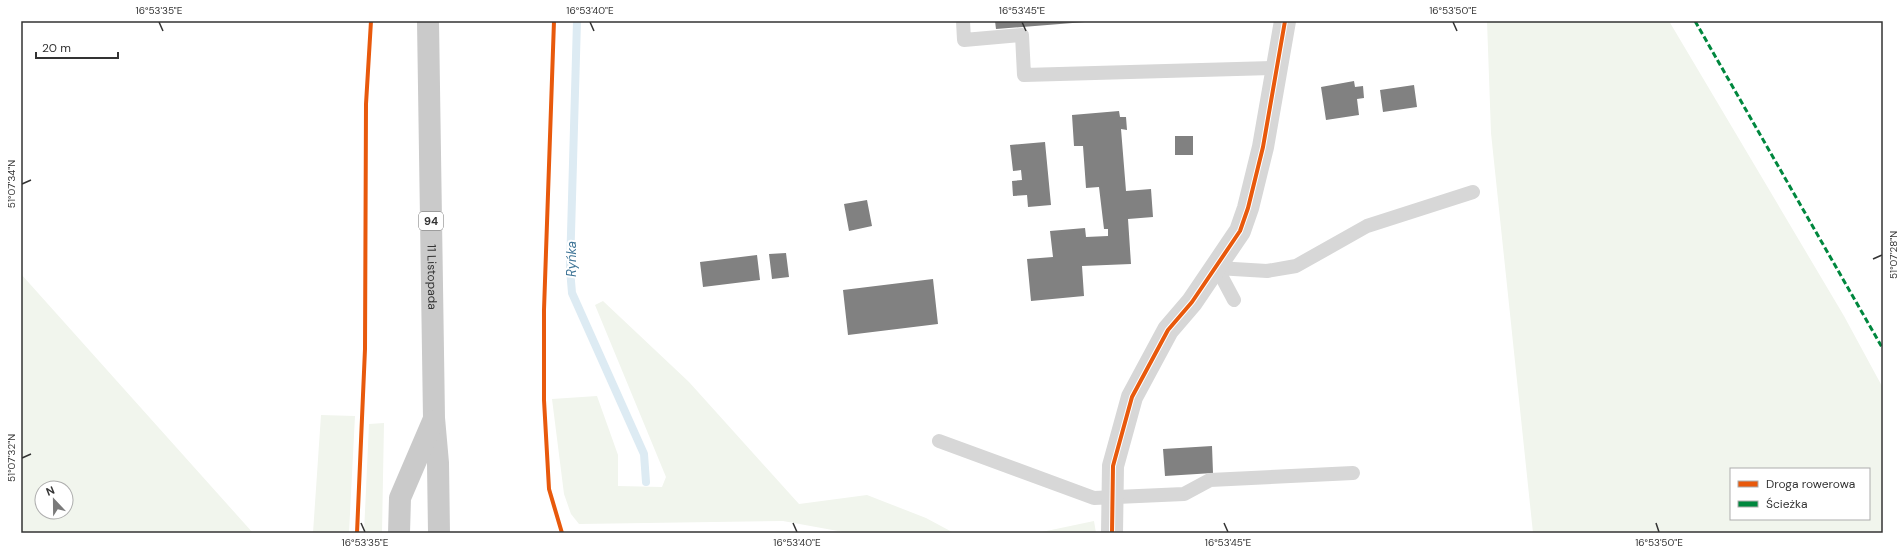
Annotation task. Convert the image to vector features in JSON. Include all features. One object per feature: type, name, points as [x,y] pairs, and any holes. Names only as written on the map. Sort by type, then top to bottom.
[{"type":"main road","name":"11 Listopada","points":[[428,21],[434,418],[438,463],[439,533]]},
{"type":"main road","points":[[399,533],[400,498],[434,418]]},
{"type":"street","points":[[1112,533],[1111,498],[1113,466],[1132,398],[1168,330],[1192,302],[1217,268],[1240,231],[1248,208],[1263,147],[1285,21]]},
{"type":"lane","points":[[963,21],[964,40],[1022,35],[1024,75],[1276,68]]},
{"type":"lane","points":[[1217,268],[1267,271],[1296,266],[1367,226],[1473,192]]},
{"type":"lane","points":[[1217,268],[1234,300]]},
{"type":"lane","points":[[939,441],[1094,498],[1184,494],[1210,480],[1353,474]]},
{"type":"shaded area","points":[[1487,21],[1669,21],[1844,316],[1883,388],[1883,533],[1533,533],[1491,133]]},
{"type":"shaded area","points":[[21,274],[253,533],[21,533]]},
{"type":"shaded area","points":[[603,301],[689,382],[799,504],[867,495],[926,518],[954,533],[849,533],[783,521],[579,524],[571,514],[564,494],[552,399],[597,396],[618,455],[618,486],[662,487],[666,477],[595,305]]},
{"type":"shaded area","points":[[321,415],[355,416],[349,533],[313,533]]},
{"type":"shaded area","points":[[384,423],[382,533],[364,533],[369,424]]},
{"type":"shaded area","points":[[1094,521],[1096,533],[1037,533]]},
{"type":"building","points":[[995,21],[1085,21],[1085,22],[996,29]]},
{"type":"building","points":[[1354,81],[1355,87],[1363,86],[1364,98],[1357,99],[1359,115],[1326,120],[1321,87]]},
{"type":"building","points":[[1414,85],[1417,107],[1383,112],[1380,90]]},
{"type":"building","points":[[1119,111],[1120,117],[1126,117],[1127,130],[1121,129],[1126,191],[1151,189],[1153,217],[1128,219],[1131,264],[1082,266],[1084,296],[1031,301],[1027,259],[1053,257],[1050,231],[1085,228],[1086,237],[1108,236],[1108,229],[1104,229],[1099,187],[1086,188],[1083,146],[1074,146],[1072,115]]},
{"type":"building","points":[[1175,136],[1193,136],[1193,155],[1175,155]]},
{"type":"building","points":[[1045,142],[1051,205],[1028,207],[1027,195],[1013,196],[1012,181],[1022,180],[1021,170],[1013,171],[1010,145]]},
{"type":"building","points":[[867,200],[872,226],[849,231],[844,204]]},
{"type":"building","points":[[786,253],[789,277],[772,279],[769,254]]},
{"type":"building","points":[[757,255],[760,280],[703,287],[700,262]]},
{"type":"building","points":[[933,279],[938,324],[848,335],[843,290]]},
{"type":"building","points":[[1212,446],[1213,473],[1165,476],[1163,449]]},
{"type":"waterway","name":"Ryńka","points":[[577,21],[570,269],[572,293],[644,454],[646,482]]},
{"type":"marked path","points":[[1695,21],[1883,349]]},
{"type":"cycle path","points":[[357,533],[365,349],[366,104],[371,21]]},
{"type":"cycle path","points":[[554,21],[544,310],[544,400],[549,489],[562,533]]},
{"type":"cycle path","points":[[1112,533],[1113,466],[1132,397],[1168,330],[1192,302],[1240,231],[1248,208],[1263,147],[1285,21]]}]
